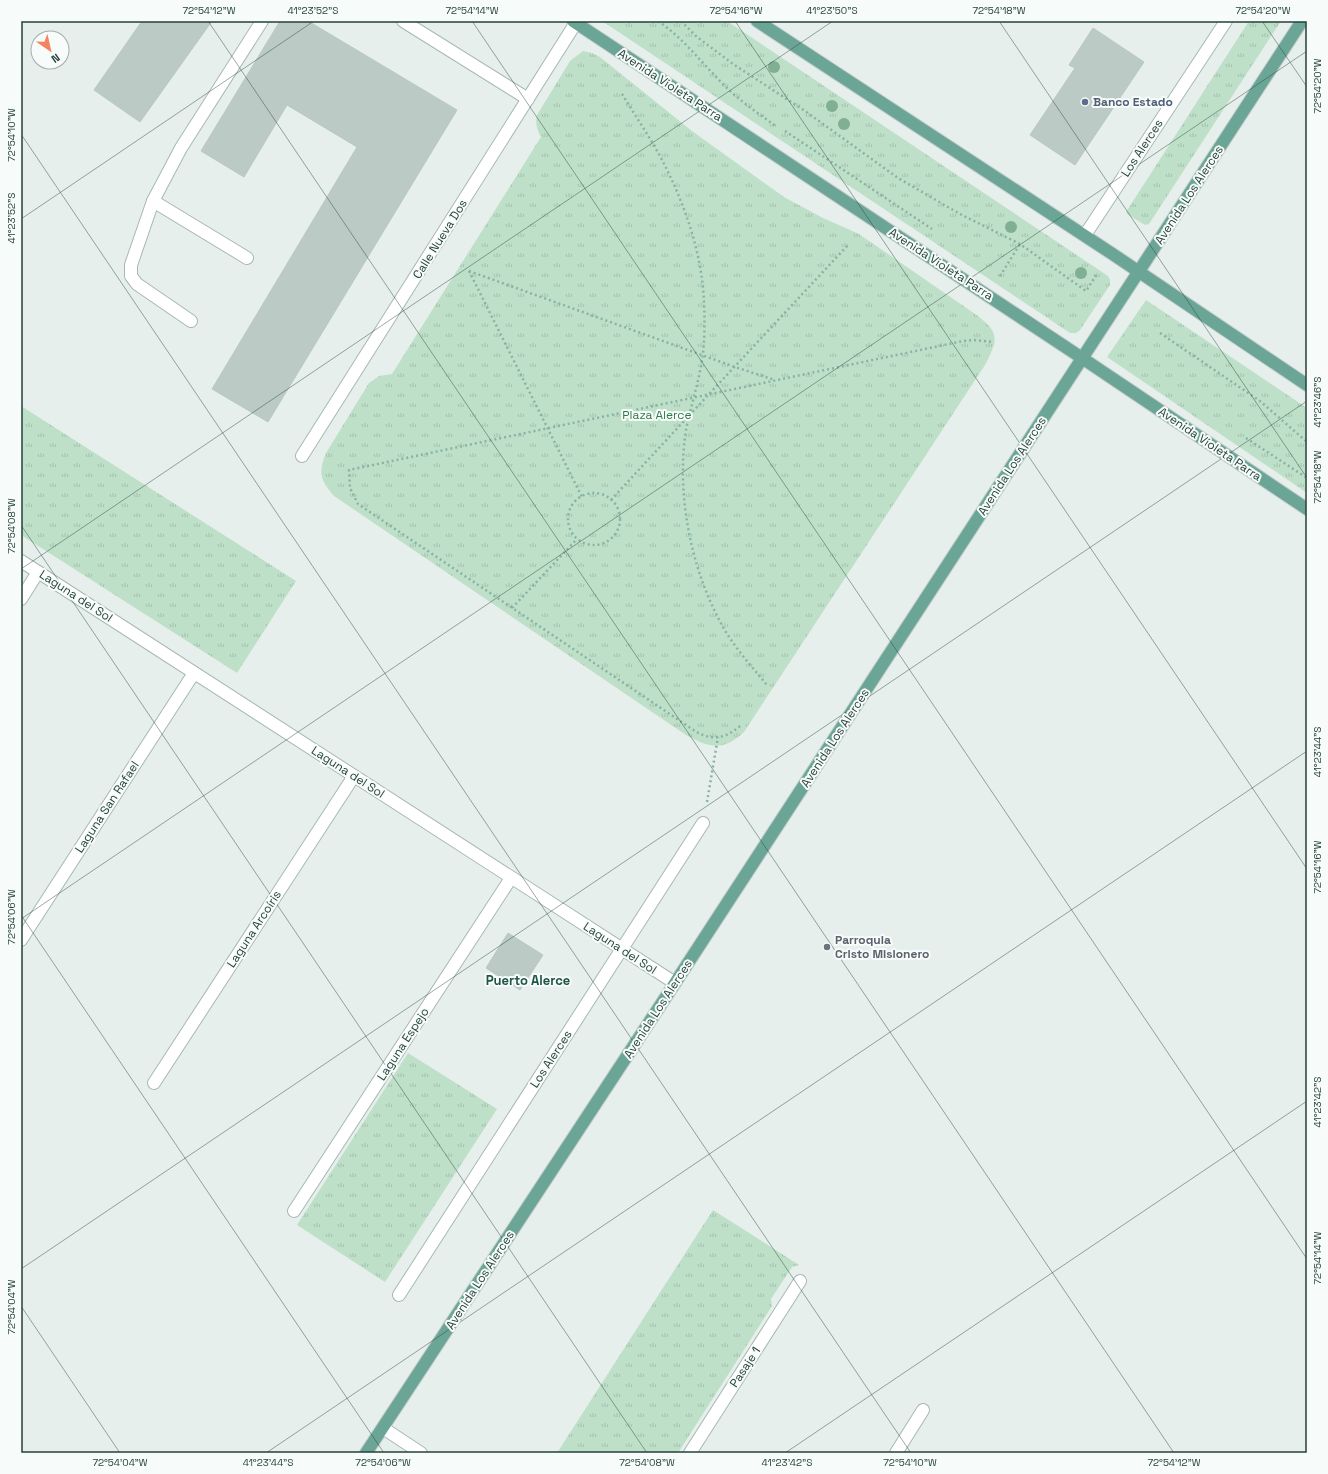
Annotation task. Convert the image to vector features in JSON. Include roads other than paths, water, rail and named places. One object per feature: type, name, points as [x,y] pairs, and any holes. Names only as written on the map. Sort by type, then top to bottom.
[{"type":"main road","points":[[757,21],[1085,235],[1307,385]]},
{"type":"main road","name":"Avenida Los Alerces","points":[[366,1453],[675,983],[1302,21]]},
{"type":"main road","name":"Avenida Violeta Parra","points":[[576,22],[1307,509]]},
{"type":"street","points":[[191,322],[137,284],[131,276],[131,265],[153,201],[181,148],[262,21]]},
{"type":"street","points":[[403,21],[528,99]]},
{"type":"street","name":"Los Alerces","points":[[1085,235],[1226,21]]},
{"type":"street","name":"Calle Nueva Dos","points":[[302,456],[576,22]]},
{"type":"street","points":[[153,201],[247,258]]},
{"type":"street","name":"Laguna del Sol","points":[[21,561],[675,983]]},
{"type":"street","points":[[21,599],[38,572]]},
{"type":"street","name":"Laguna San Rafael","points":[[21,940],[194,673]]},
{"type":"street","name":"Laguna Arcoíris","points":[[154,1083],[354,776]]},
{"type":"street","name":"Los Alerces","points":[[399,1295],[703,823]]},
{"type":"street","name":"Laguna Espejo","points":[[294,1211],[511,878]]},
{"type":"street","name":"Pasaje 1","points":[[690,1453],[800,1281]]},
{"type":"street","points":[[896,1453],[923,1410]]},
{"type":"street","points":[[383,1428],[421,1453]]},
{"type":"place","name":"Banco Estado","points":[[1085,102]]},
{"type":"place","name":"Parroquia Cristo Misionero","points":[[827,947]]},
{"type":"district","name":"Puerto Alerce","points":[[528,980]]},
{"type":"park label","name":"Plaza Alerce","points":[[657,415]]}]
